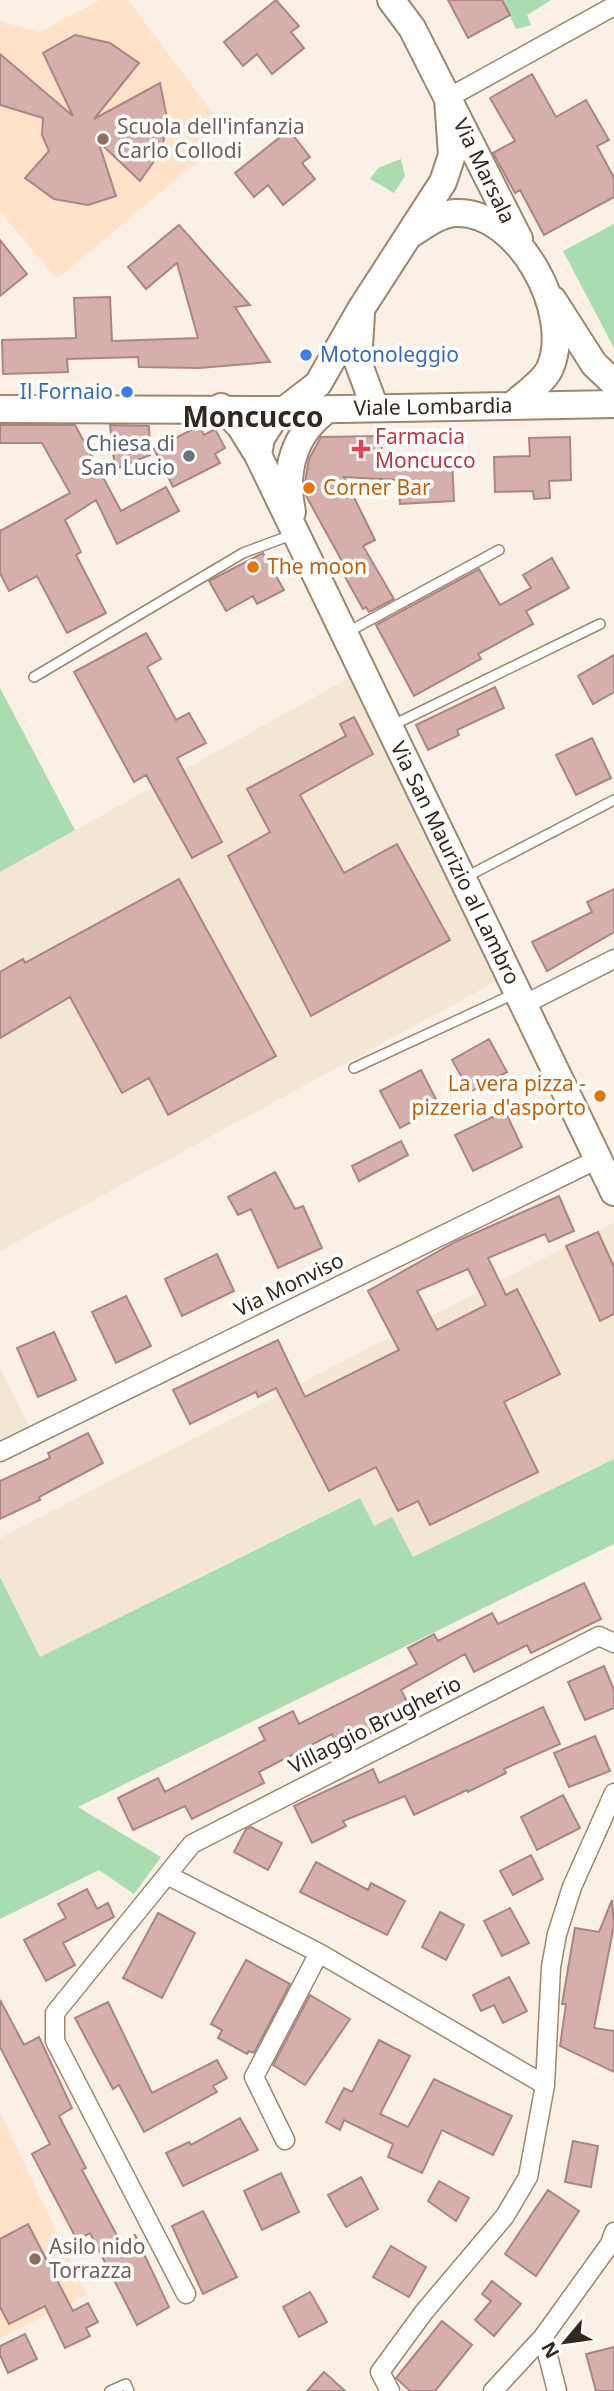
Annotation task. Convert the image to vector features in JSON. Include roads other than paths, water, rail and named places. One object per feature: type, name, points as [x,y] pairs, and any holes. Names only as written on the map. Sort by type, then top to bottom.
[{"type":"main road","name":"Via Marsala","points":[[391,0],[412,28],[544,287],[594,364],[614,383]]},
{"type":"main road","name":"Via Marsala","points":[[284,410],[318,384],[361,309],[449,171],[452,155],[448,98]]},
{"type":"main road","name":"Via Marsala","points":[[407,237],[430,221],[454,213],[489,221],[521,244]]},
{"type":"main road","name":"Via Marsala","points":[[512,406],[550,369],[555,348],[544,287]]},
{"type":"main road","name":"Via Marsala","points":[[361,309],[358,362],[374,408]]},
{"type":"main road","name":"Viale Lombardia","points":[[0,409],[221,407],[284,410],[614,404]]},
{"type":"main road","name":"Via San Maurizio al Lambro","points":[[221,407],[240,426],[258,455],[520,998],[608,1173]]},
{"type":"main road","name":"Via San Maurizio al Lambro","points":[[295,449],[307,425],[328,409]]},
{"type":"main road","name":"Via San Maurizio al Lambro","points":[[284,410],[292,430],[295,449],[289,498],[296,534]]},
{"type":"main road","points":[[258,455],[267,428],[284,410]]},
{"type":"street","points":[[448,98],[614,6]]},
{"type":"street","points":[[520,998],[614,959]]},
{"type":"street","name":"Via Monviso","points":[[0,1452],[608,1173]]},
{"type":"street","name":"Villaggio Brugherio","points":[[186,2294],[55,2041],[55,2014],[192,1844],[599,1636],[614,1643]]},
{"type":"street","points":[[390,2391],[380,2372],[424,2312],[505,2216],[528,2177],[545,2085],[551,1967],[557,1934],[572,1887],[614,1793]]},
{"type":"street","points":[[167,1875],[318,1953],[545,2085]]},
{"type":"street","points":[[285,2140],[254,2077],[318,1953]]},
{"type":"street","points":[[493,2391],[543,2337],[610,2244],[614,2232]]},
{"type":"street","points":[[543,2337],[557,2391]]},
{"type":"lane","points":[[34,677],[243,553],[296,534]]},
{"type":"lane","points":[[344,634],[499,550]]},
{"type":"lane","points":[[389,726],[600,624]]},
{"type":"lane","points":[[463,879],[614,800]]},
{"type":"lane","points":[[354,1068],[520,998]]},
{"type":"lane","points":[[110,2391],[126,2384],[129,2391]]},
{"type":"place","name":"Scuola dell'infanzia Carlo Collodi","points":[[103,139]]},
{"type":"place","name":"Motonoleggio","points":[[306,355]]},
{"type":"place","name":"Il Fornaio","points":[[127,392]]},
{"type":"place","name":"Farmacia Moncucco","points":[[361,449]]},
{"type":"place","name":"Chiesa di San Lucio","points":[[189,456]]},
{"type":"place","name":"Corner Bar","points":[[309,488]]},
{"type":"place","name":"The moon","points":[[253,567]]},
{"type":"place","name":"La vera pizza - pizzeria d'asporto","points":[[600,1096]]},
{"type":"place","name":"Asilo nido Torrazza","points":[[35,2259]]},
{"type":"district","name":"Moncucco","points":[[253,417]]}]
